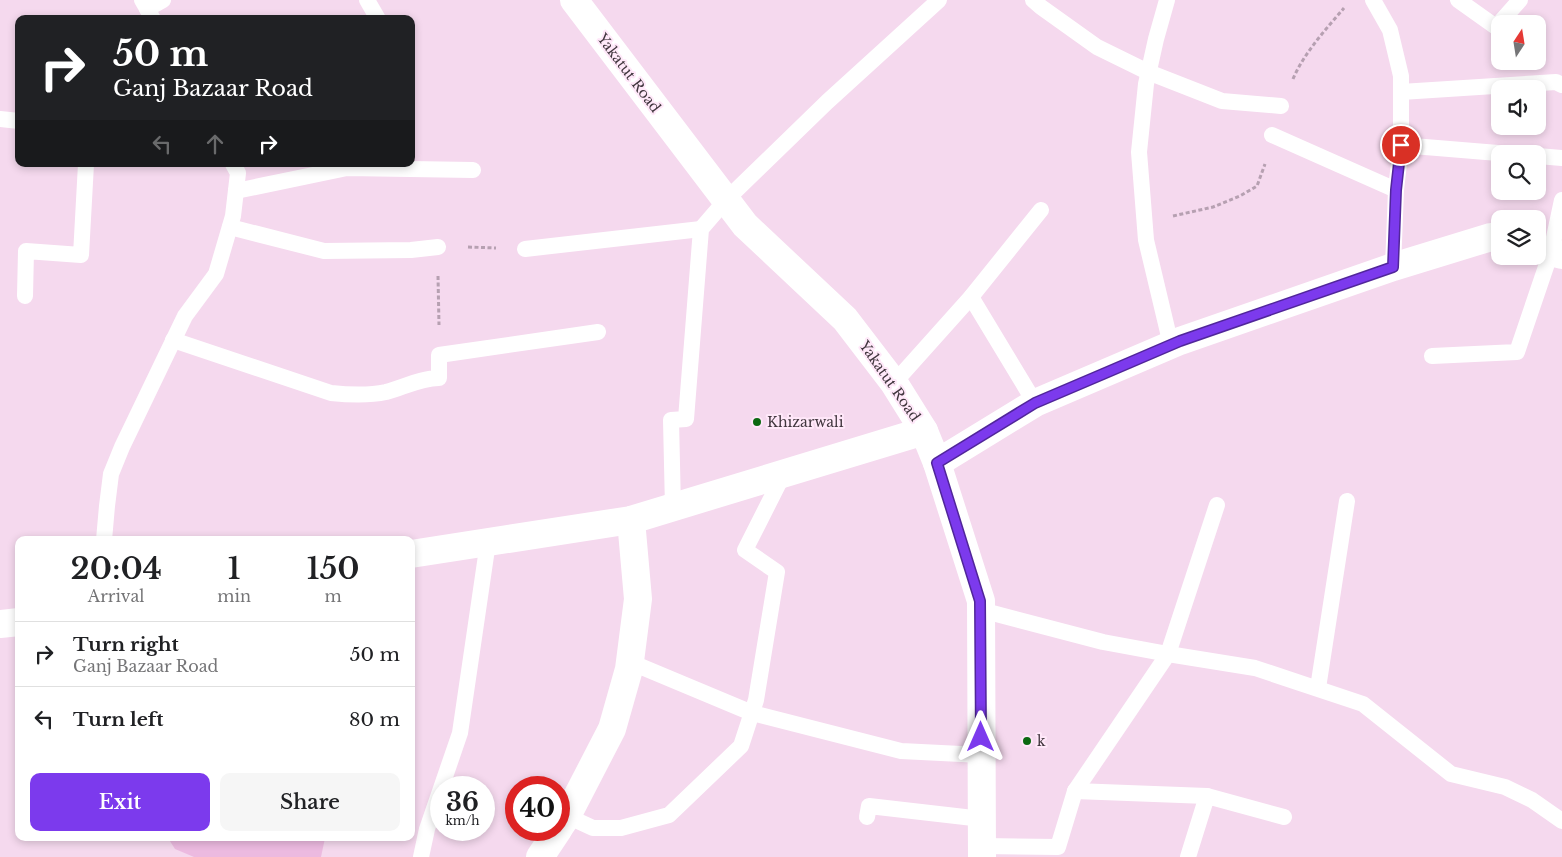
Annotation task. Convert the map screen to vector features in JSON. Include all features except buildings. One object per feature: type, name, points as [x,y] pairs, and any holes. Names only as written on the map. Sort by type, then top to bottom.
[{"type":"street","name":"Yakatut Road","points":[[579,3],[745,225],[845,319],[894,384],[924,431],[937,463],[980,601],[982,841]]},
{"type":"street","points":[[937,463],[1035,403],[1171,345],[1393,267],[1491,237]]},
{"type":"street","points":[[415,553],[631,520],[924,431]]},
{"type":"street","points":[[570,808],[612,729],[630,662],[638,598],[631,520]]},
{"type":"street","points":[[0,624],[15,622]]},
{"type":"street","points":[[540,857],[550,841]]},
{"type":"lane","points":[[147,9],[163,0]]},
{"type":"lane","points":[[367,0],[376,15]]},
{"type":"lane","points":[[673,508],[671,420],[686,419],[701,230],[726,200],[827,102],[939,0]]},
{"type":"lane","points":[[1033,0],[1097,47],[1148,72],[1222,101],[1282,106]]},
{"type":"lane","points":[[1167,0],[1148,72],[1140,144],[1146,240],[1171,345]]},
{"type":"lane","points":[[1373,0],[1390,30],[1401,76],[1401,145],[1396,190],[1393,267]]},
{"type":"lane","points":[[1458,0],[1496,27],[1520,0]]},
{"type":"lane","points":[[1401,92],[1560,79]]},
{"type":"lane","points":[[0,119],[15,121]]},
{"type":"lane","points":[[1272,136],[1396,190]]},
{"type":"lane","points":[[1401,145],[1491,152]]},
{"type":"lane","points":[[1546,157],[1562,158]]},
{"type":"lane","points":[[25,296],[26,251],[81,255],[86,167]]},
{"type":"lane","points":[[104,536],[106,506],[112,474],[122,447],[185,316],[216,274],[230,226],[238,174],[234,167]]},
{"type":"lane","points":[[236,191],[347,168],[473,170]]},
{"type":"lane","points":[[1432,356],[1517,352],[1550,252],[1562,200]]},
{"type":"lane","points":[[894,384],[971,297],[1041,210]]},
{"type":"lane","points":[[230,226],[324,251],[411,250],[438,247]]},
{"type":"lane","points":[[525,249],[701,230]]},
{"type":"lane","points":[[971,297],[1035,403]]},
{"type":"lane","points":[[173,340],[331,393],[356,396],[384,392],[428,378],[439,378],[439,355],[598,332]]},
{"type":"lane","points":[[570,826],[621,828],[668,815],[741,746],[756,700],[777,572],[744,550],[784,473]]},
{"type":"lane","points":[[1318,688],[1347,501]]},
{"type":"lane","points":[[867,817],[869,806],[982,841],[1058,847],[1075,791],[1168,654],[1217,505]]},
{"type":"lane","points":[[421,857],[427,829],[460,733],[488,542]]},
{"type":"lane","points":[[981,610],[1103,642],[1255,668],[1363,704],[1451,774],[1505,787],[1532,800],[1562,821]]},
{"type":"lane","points":[[630,662],[752,713],[901,751],[981,755]]},
{"type":"lane","points":[[1075,791],[1207,796],[1284,817]]},
{"type":"lane","points":[[1188,857],[1207,796]]},
{"type":"path","points":[[439,355],[438,247],[525,249]]},
{"type":"shaded area","points":[[170,841],[324,841],[321,857],[194,857],[175,849]]},
{"type":"place","name":"Khizarwali","points":[[757,422]]},
{"type":"place","name":"k","points":[[1027,741]]},
{"type":"route","points":[[981,737],[980,601],[937,463],[1035,403],[1180,341],[1393,267],[1396,190],[1401,145]]}]
